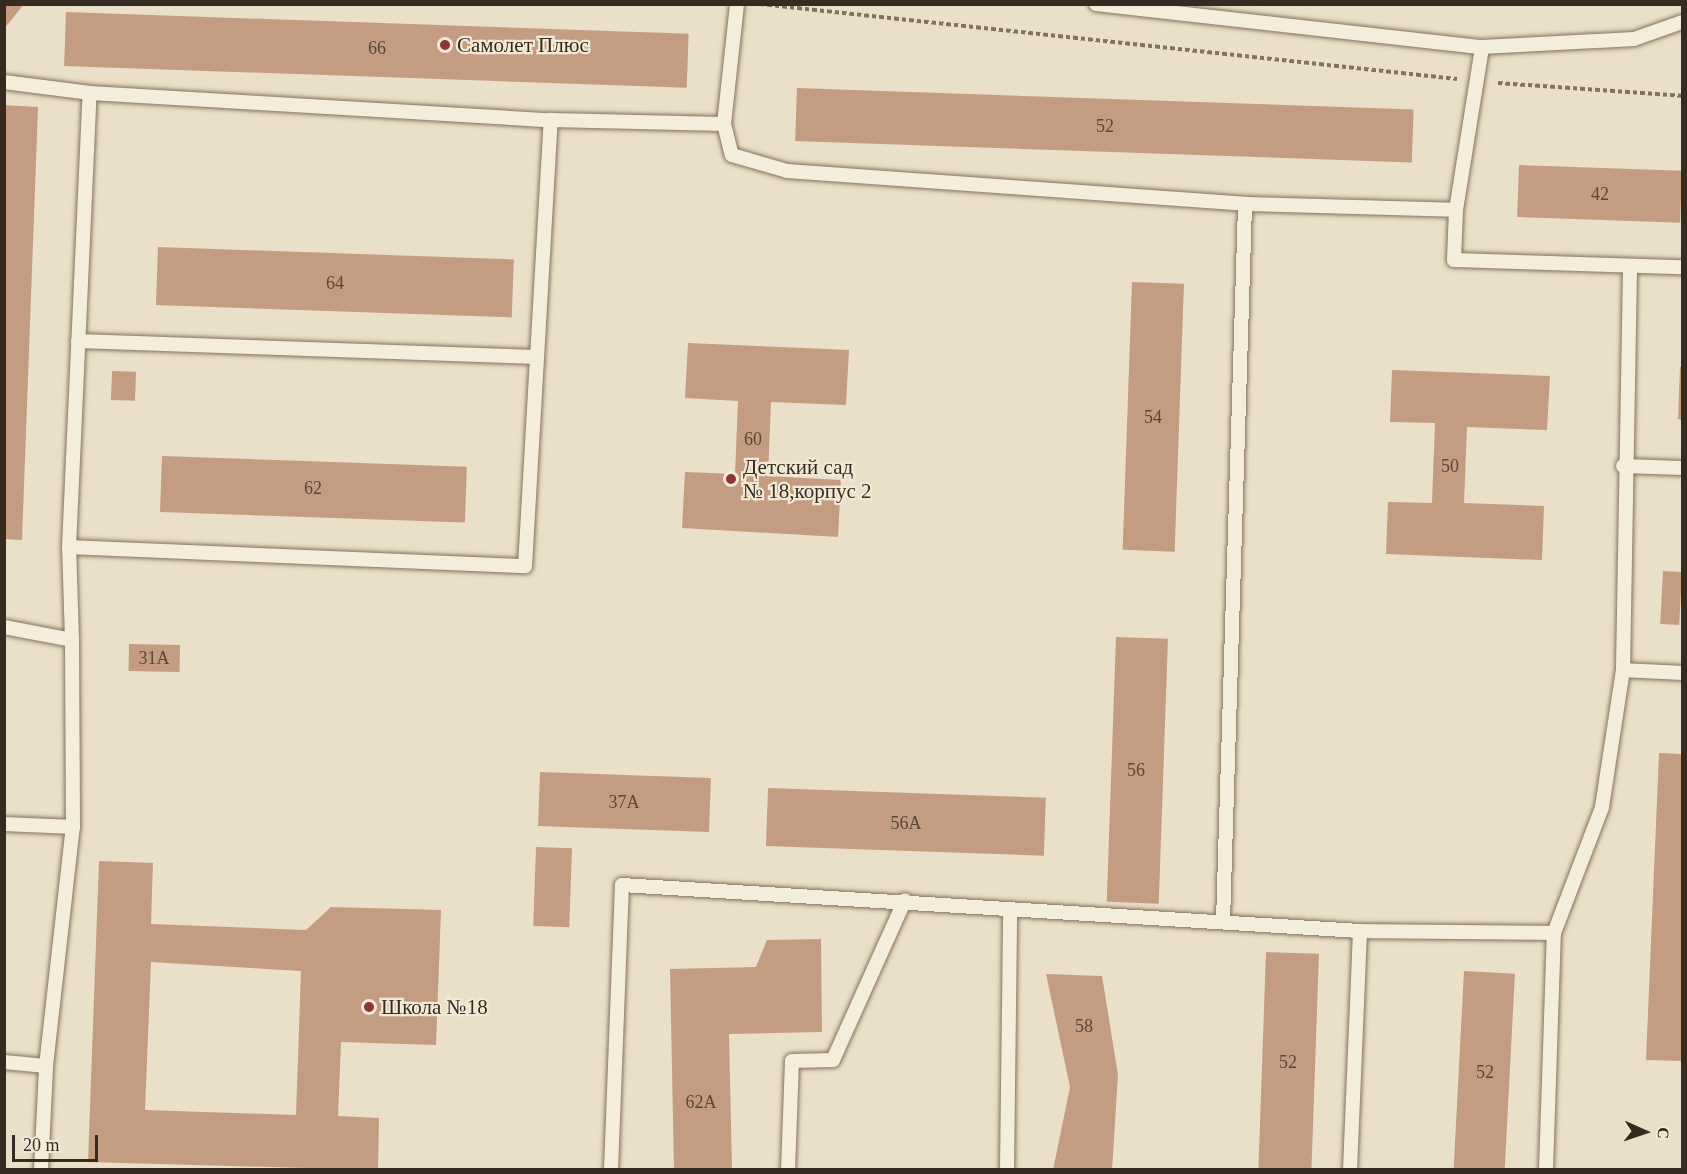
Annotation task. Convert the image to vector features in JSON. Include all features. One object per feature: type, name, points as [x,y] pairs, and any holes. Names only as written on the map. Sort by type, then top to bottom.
[{"type":"lane","points":[[737,4],[724,124],[732,155],[787,171],[1245,204],[1456,210]]},
{"type":"lane","points":[[1096,4],[1482,47],[1634,39],[1683,22]]},
{"type":"lane","points":[[1482,47],[1456,210],[1454,260],[1683,267]]},
{"type":"lane","points":[[4,82],[90,93],[551,120],[724,124]]},
{"type":"lane","points":[[41,1170],[46,1066],[73,827],[69,547],[90,93]]},
{"type":"lane","points":[[69,547],[525,566],[551,120]]},
{"type":"lane","points":[[1223,921],[1245,204]]},
{"type":"lane","points":[[1546,1170],[1554,933],[1602,807],[1623,670],[1623,466],[1630,266]]},
{"type":"lane","points":[[78,341],[537,357]]},
{"type":"lane","points":[[1623,466],[1683,468]]},
{"type":"lane","points":[[4,627],[72,640]]},
{"type":"lane","points":[[1623,670],[1683,673]]},
{"type":"lane","points":[[4,824],[73,827]]},
{"type":"lane","points":[[611,1170],[622,885],[905,900],[1010,909],[1360,931],[1554,933]]},
{"type":"lane","points":[[788,1170],[792,1061],[832,1060],[905,900]]},
{"type":"lane","points":[[1006,1170],[1010,909]]},
{"type":"lane","points":[[1350,1170],[1360,931]]},
{"type":"lane","points":[[4,1062],[46,1066]]},
{"type":"path","points":[[760,4],[1477,81],[1683,96]]},
{"type":"building","points":[[4,4],[24,4],[4,29]]},
{"type":"building","points":[[66,12],[689,34],[687,88],[64,66]]},
{"type":"building","points":[[797,88],[1414,110],[1412,163],[795,141]]},
{"type":"building","points":[[4,105],[38,107],[22,540],[4,539]]},
{"type":"building","points":[[1519,165],[1682,171],[1680,223],[1517,217]]},
{"type":"building","points":[[158,247],[514,259],[512,317],[156,305]]},
{"type":"building","points":[[1132,282],[1184,284],[1175,552],[1123,550]]},
{"type":"building","points":[[688,343],[849,350],[846,405],[771,402],[768,476],[841,480],[838,537],[682,528],[685,472],[735,474],[738,401],[685,398]]},
{"type":"building","points":[[1680,367],[1682,367],[1682,420],[1678,419]]},
{"type":"building","points":[[1392,370],[1550,376],[1547,430],[1467,427],[1464,503],[1544,506],[1542,560],[1386,554],[1388,502],[1432,503],[1435,423],[1390,422]]},
{"type":"building","points":[[112,371],[136,372],[135,401],[111,400]]},
{"type":"building","points":[[162,456],[467,467],[465,523],[160,512]]},
{"type":"building","points":[[1663,571],[1682,572],[1679,625],[1660,624]]},
{"type":"building","points":[[1116,637],[1168,639],[1159,904],[1107,902]]},
{"type":"building","points":[[129,644],[180,645],[180,672],[129,671]]},
{"type":"building","points":[[1659,753],[1682,754],[1682,1061],[1646,1060]]},
{"type":"building","points":[[540,772],[711,778],[709,832],[538,826]]},
{"type":"building","points":[[768,788],[1046,798],[1044,856],[766,846]]},
{"type":"building","points":[[536,847],[572,848],[569,927],[533,926]]},
{"type":"building","name":"Школа №18","points":[[99,861],[153,863],[151,924],[306,930],[331,907],[441,910],[436,1045],[341,1042],[338,1116],[379,1118],[378,1170],[88,1162]],"holes":[[[151,962],[301,971],[296,1115],[145,1110]]]},
{"type":"building","points":[[821,939],[822,1032],[729,1034],[732,1170],[674,1170],[670,969],[756,967],[767,940]]},
{"type":"building","points":[[1266,952],[1319,954],[1311,1170],[1258,1170]]},
{"type":"building","points":[[1464,971],[1515,974],[1505,1170],[1454,1170]]},
{"type":"building","points":[[1046,974],[1102,976],[1118,1075],[1112,1170],[1053,1170],[1070,1087]]},
{"type":"place","name":"Самолет Плюс","points":[[445,45]]},
{"type":"place","name":"Детский сад № 18,корпус 2","points":[[731,479]]},
{"type":"place","name":"Школа №18","points":[[369,1007]]}]
